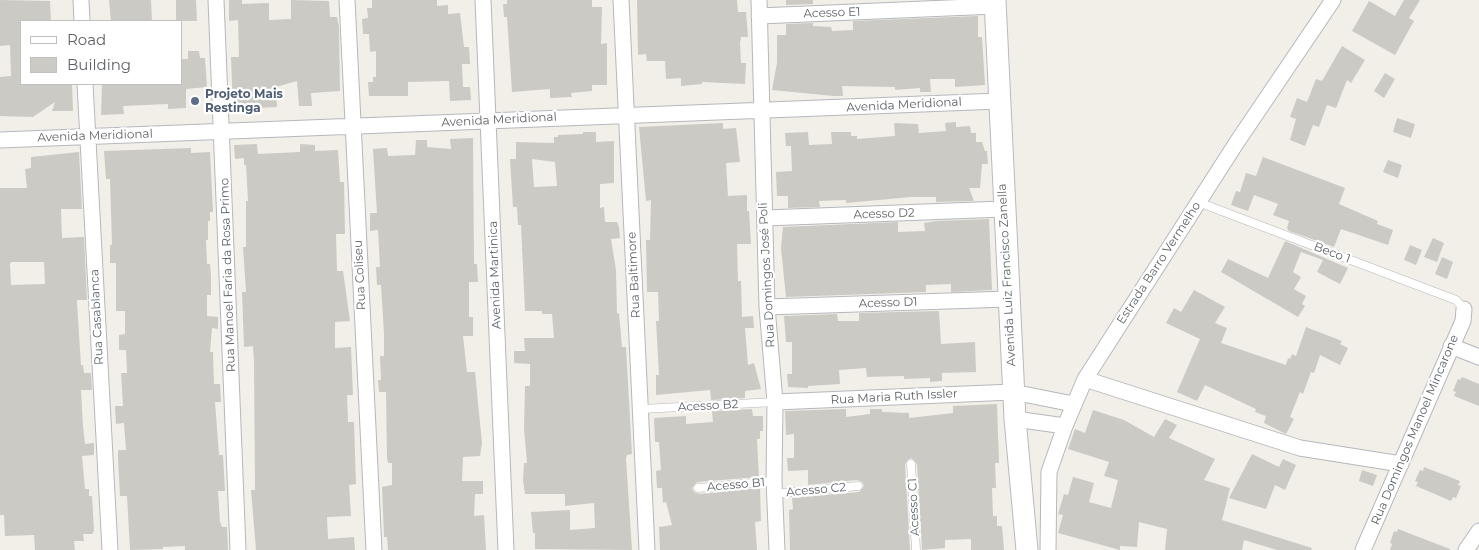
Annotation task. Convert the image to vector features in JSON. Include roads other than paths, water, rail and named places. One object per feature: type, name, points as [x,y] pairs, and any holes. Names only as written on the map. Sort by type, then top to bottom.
[{"type":"street","points":[[81,0],[82,20]]},
{"type":"street","name":"Rua Manoel Faria da Rosa Primo","points":[[216,0],[238,550]]},
{"type":"street","name":"Rua Coliseu","points":[[347,0],[374,550]]},
{"type":"street","name":"Avenida Martinica","points":[[483,0],[506,550]]},
{"type":"street","name":"Rua Baltimore","points":[[621,0],[648,550]]},
{"type":"street","name":"Rua Domingos José Poli","points":[[759,0],[760,111],[767,307],[775,402],[774,488],[777,550]]},
{"type":"street","name":"Estrada Barro Vermelho","points":[[1046,549],[1049,472],[1073,404],[1085,379],[1198,202],[1333,0]]},
{"type":"street","name":"Acesso E1","points":[[759,16],[995,3]]},
{"type":"street","name":"Avenida Luiz Francisco Zanella","points":[[995,3],[1015,419],[1046,549]]},
{"type":"street","name":"Rua Casablanca","points":[[85,85],[110,550]]},
{"type":"street","name":"Avenida Meridional","points":[[0,140],[626,114],[760,111],[999,101]]},
{"type":"street","name":"Acesso D2","points":[[765,218],[1004,210]]},
{"type":"street","name":"Acesso D1","points":[[767,307],[1008,299]]},
{"type":"street","name":"Rua Domingos Manoel Mincarone","points":[[1364,550],[1463,322],[1464,309]]},
{"type":"street","points":[[1451,346],[1479,357]]},
{"type":"street","points":[[1085,379],[1300,448],[1401,464]]},
{"type":"street","name":"Rua Maria Ruth Issler","points":[[775,402],[1014,392],[1073,404]]},
{"type":"street","points":[[1015,419],[1065,426]]},
{"type":"street","points":[[1466,550],[1479,531]]},
{"type":"lane","name":"Beco 1","points":[[1198,202],[1456,300],[1464,309]]},
{"type":"lane","name":"Acesso B2","points":[[642,409],[775,402]]},
{"type":"lane","name":"Acesso C1","points":[[911,464],[916,550]]},
{"type":"lane","name":"Acesso C2","points":[[774,488],[858,486]]},
{"type":"lane","name":"Acesso B1","points":[[698,488],[774,488]]},
{"type":"place","name":"Projeto Mais Restinga","points":[[195,101]]}]
